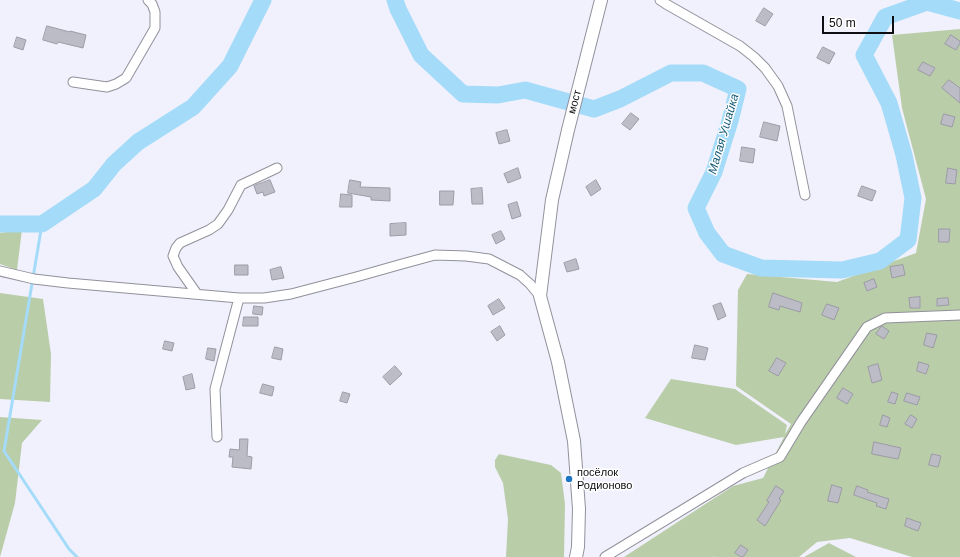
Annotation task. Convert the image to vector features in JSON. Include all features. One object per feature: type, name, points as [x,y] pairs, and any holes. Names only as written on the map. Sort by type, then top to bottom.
[{"type":"street","points":[[73,82],[107,87],[126,78],[155,28],[155,12],[152,4],[148,0]]},
{"type":"street","name":"мост","points":[[540,296],[552,200],[601,0]]},
{"type":"street","points":[[660,0],[740,46],[765,68],[778,86],[787,106],[805,195]]},
{"type":"street","points":[[197,294],[178,267],[173,256],[176,248],[180,243],[209,230],[218,224],[228,210],[241,185],[277,168]]},
{"type":"street","points":[[0,271],[34,279],[68,283],[239,298],[264,298],[291,294],[435,255],[466,256],[489,259],[520,275],[540,296],[558,362],[574,441],[579,509],[578,547],[576,557]]},
{"type":"street","points":[[217,437],[215,389],[239,298]]},
{"type":"street","points":[[605,557],[743,473],[780,457],[801,422],[867,327],[885,318],[960,315]]},
{"type":"green space","points":[[960,29],[960,557],[912,557],[850,538],[817,542],[799,557],[624,557],[733,486],[763,478],[784,437],[736,445],[645,418],[671,379],[735,389],[787,425],[785,434],[791,424],[736,386],[738,290],[747,274],[837,282],[916,253],[926,199],[902,108],[892,35]]},
{"type":"green space","points":[[22,229],[17,270],[0,264],[0,233]]},
{"type":"green space","points":[[0,293],[43,299],[51,354],[50,402],[0,399]]},
{"type":"green space","points":[[0,417],[42,420],[22,443],[15,503],[0,557]]},
{"type":"green space","points":[[499,454],[551,465],[561,473],[565,504],[564,557],[506,557],[508,519],[503,483],[495,467],[495,460]]},
{"type":"green space","points":[[829,543],[856,557],[804,557]]},
{"type":"building","points":[[764,8],[773,14],[765,26],[756,21]]},
{"type":"building","points":[[47,26],[86,35],[83,48],[43,40]]},
{"type":"building","points":[[951,35],[960,41],[956,50],[945,44]]},
{"type":"building","points":[[17,37],[26,40],[23,50],[14,47]]},
{"type":"building","points":[[823,47],[835,53],[829,64],[817,58]]},
{"type":"building","points":[[923,62],[935,68],[930,76],[918,70]]},
{"type":"building","points":[[949,80],[960,88],[960,103],[942,88]]},
{"type":"building","points":[[631,113],[639,119],[630,130],[622,124]]},
{"type":"building","points":[[944,114],[955,117],[952,127],[941,124]]},
{"type":"building","points":[[764,122],[780,126],[777,141],[760,137]]},
{"type":"building","points":[[507,130],[510,141],[499,144],[496,133]]},
{"type":"building","points":[[742,147],[755,149],[753,163],[740,161]]},
{"type":"building","points":[[518,168],[521,178],[508,183],[504,174]]},
{"type":"building","points":[[948,168],[957,170],[955,184],[946,183]]},
{"type":"building","points":[[270,180],[275,192],[264,196],[263,192],[257,194],[254,186]]},
{"type":"building","points":[[350,180],[361,182],[360,187],[390,188],[390,201],[371,200],[371,197],[348,193]]},
{"type":"building","points":[[596,180],[601,189],[591,196],[586,187]]},
{"type":"building","points":[[862,186],[876,191],[872,201],[858,196]]},
{"type":"building","points":[[482,188],[483,204],[472,204],[471,189]]},
{"type":"building","points":[[440,191],[454,191],[453,205],[440,205]]},
{"type":"building","points":[[341,194],[352,195],[352,207],[340,207]]},
{"type":"building","points":[[517,202],[521,216],[512,219],[508,205]]},
{"type":"building","points":[[406,223],[406,235],[390,236],[390,224]]},
{"type":"building","points":[[939,229],[950,229],[949,242],[939,242]]},
{"type":"building","points":[[501,231],[505,239],[496,244],[492,235]]},
{"type":"building","points":[[576,259],[579,269],[567,272],[564,263]]},
{"type":"building","points":[[235,265],[248,265],[248,275],[235,275]]},
{"type":"building","points":[[903,265],[905,275],[892,278],[890,267]]},
{"type":"building","points":[[281,267],[284,278],[272,280],[270,270]]},
{"type":"building","points":[[874,279],[877,287],[867,291],[864,283]]},
{"type":"building","points":[[773,293],[802,303],[800,312],[780,306],[779,310],[769,307]]},
{"type":"building","points":[[920,297],[920,308],[910,308],[909,298]]},
{"type":"building","points":[[948,298],[949,305],[937,306],[937,299]]},
{"type":"building","points":[[499,299],[505,308],[493,315],[488,306]]},
{"type":"building","points":[[721,303],[726,316],[718,320],[713,306]]},
{"type":"building","points":[[827,304],[839,308],[834,320],[822,315]]},
{"type":"building","points":[[254,306],[263,307],[262,315],[253,314]]},
{"type":"building","points":[[244,317],[258,317],[258,326],[243,326]]},
{"type":"building","points":[[500,326],[505,335],[497,341],[491,332]]},
{"type":"building","points":[[882,326],[889,331],[884,339],[876,334]]},
{"type":"building","points":[[927,333],[937,335],[933,348],[924,345]]},
{"type":"building","points":[[165,341],[174,343],[172,351],[163,349]]},
{"type":"building","points":[[695,345],[708,348],[705,360],[692,358]]},
{"type":"building","points":[[275,347],[283,349],[281,360],[272,358]]},
{"type":"building","points":[[208,348],[216,349],[214,361],[206,359]]},
{"type":"building","points":[[777,358],[786,363],[778,376],[769,371]]},
{"type":"building","points":[[919,362],[929,365],[926,374],[917,371]]},
{"type":"building","points":[[878,364],[882,380],[872,383],[868,367]]},
{"type":"building","points":[[395,366],[402,374],[390,385],[383,377]]},
{"type":"building","points":[[192,374],[195,388],[186,390],[183,377]]},
{"type":"building","points":[[263,384],[274,387],[272,396],[260,393]]},
{"type":"building","points":[[843,388],[853,394],[847,404],[837,398]]},
{"type":"building","points":[[343,392],[350,394],[347,403],[340,401]]},
{"type":"building","points":[[892,392],[898,394],[895,404],[888,402]]},
{"type":"building","points":[[907,393],[920,397],[917,405],[904,401]]},
{"type":"building","points":[[883,415],[890,418],[887,427],[880,425]]},
{"type":"building","points":[[911,415],[917,419],[912,428],[905,424]]},
{"type":"building","points":[[240,439],[248,439],[247,456],[252,457],[251,469],[232,467],[233,457],[229,457],[230,449],[239,450]]},
{"type":"building","points":[[874,442],[901,448],[898,459],[872,454]]},
{"type":"building","points":[[932,454],[941,456],[938,467],[929,465]]},
{"type":"building","points":[[832,485],[842,488],[838,503],[828,501]]},
{"type":"building","points":[[776,486],[784,491],[779,499],[781,500],[765,526],[757,520],[769,502],[767,501]]},
{"type":"building","points":[[857,486],[868,490],[867,492],[889,499],[886,509],[876,506],[877,503],[854,495]]},
{"type":"building","points":[[907,518],[921,523],[918,531],[905,526]]},
{"type":"building","points":[[741,545],[748,550],[743,557],[735,553]]},
{"type":"waterway","name":"Малая Ушайка","points":[[0,224],[42,224],[94,189],[114,164],[138,142],[193,107],[230,66],[263,0]]},
{"type":"waterway","name":"Малая Ушайка","points":[[395,0],[421,55],[463,94],[498,95],[525,90],[594,109],[620,99],[671,73],[703,73],[738,89],[730,121],[714,172],[696,208],[707,233],[723,254],[761,268],[842,270],[880,261],[908,240],[913,198],[904,155],[889,103],[864,55],[885,17],[927,2],[960,11]]},
{"type":"waterway","points":[[42,224],[4,451],[69,549],[77,557]]},
{"type":"place","name":"посёлок Родионово","points":[[569,479]]}]
